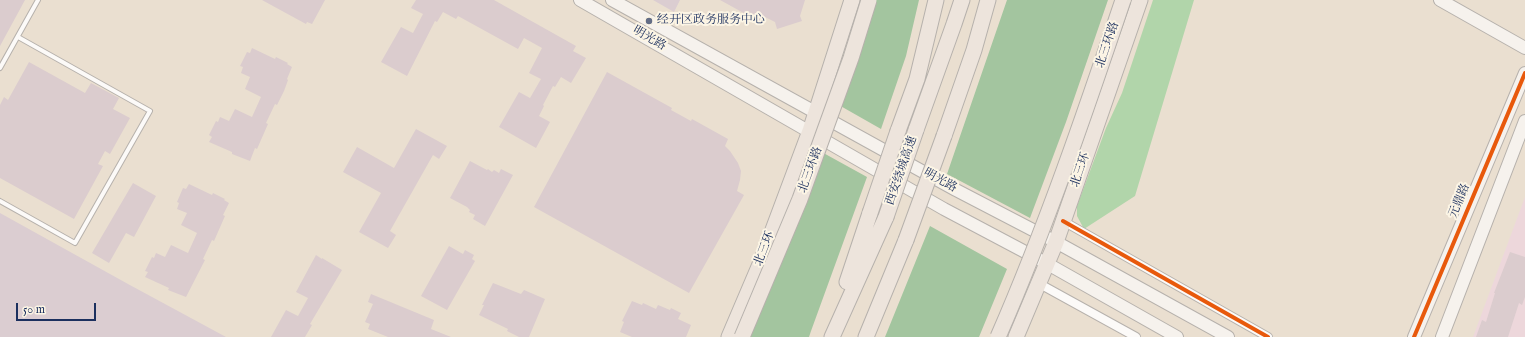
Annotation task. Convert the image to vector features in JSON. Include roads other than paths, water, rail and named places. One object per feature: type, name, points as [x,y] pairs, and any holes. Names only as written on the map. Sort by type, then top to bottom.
[{"type":"highway","name":"北三环","points":[[728,337],[761,262],[810,131],[852,0]]},
{"type":"highway","name":"北三环路","points":[[742,337],[800,199],[851,58],[869,0]]},
{"type":"highway","points":[[830,337],[870,213],[917,79],[936,0]]},
{"type":"highway","name":"西安绕城高速","points":[[830,337],[886,217],[962,0]]},
{"type":"highway","points":[[866,337],[906,240],[944,136],[974,50],[988,0]]},
{"type":"highway","name":"北三环路","points":[[998,337],[1012,306],[1073,146],[1123,0]]},
{"type":"highway","name":"北三环","points":[[1016,337],[1056,242],[1140,0]]},
{"type":"main road","name":"明光路","points":[[580,0],[938,205],[1046,263],[1177,337]]},
{"type":"main road","name":"明光路","points":[[612,0],[956,190],[1056,242],[1228,337]]},
{"type":"main road","points":[[1440,0],[1525,48]]},
{"type":"main road","name":"元鼎路","points":[[1414,337],[1525,73]]},
{"type":"main road","points":[[1442,337],[1525,121]]},
{"type":"street","points":[[1063,221],[1268,337]]},
{"type":"street","points":[[1038,283],[1136,337]]},
{"type":"lane","points":[[0,68],[38,0]]},
{"type":"lane","points":[[0,201],[76,243],[150,111],[18,37]]},
{"type":"place","name":"经开区政务服务中心","points":[[649,21]]}]
